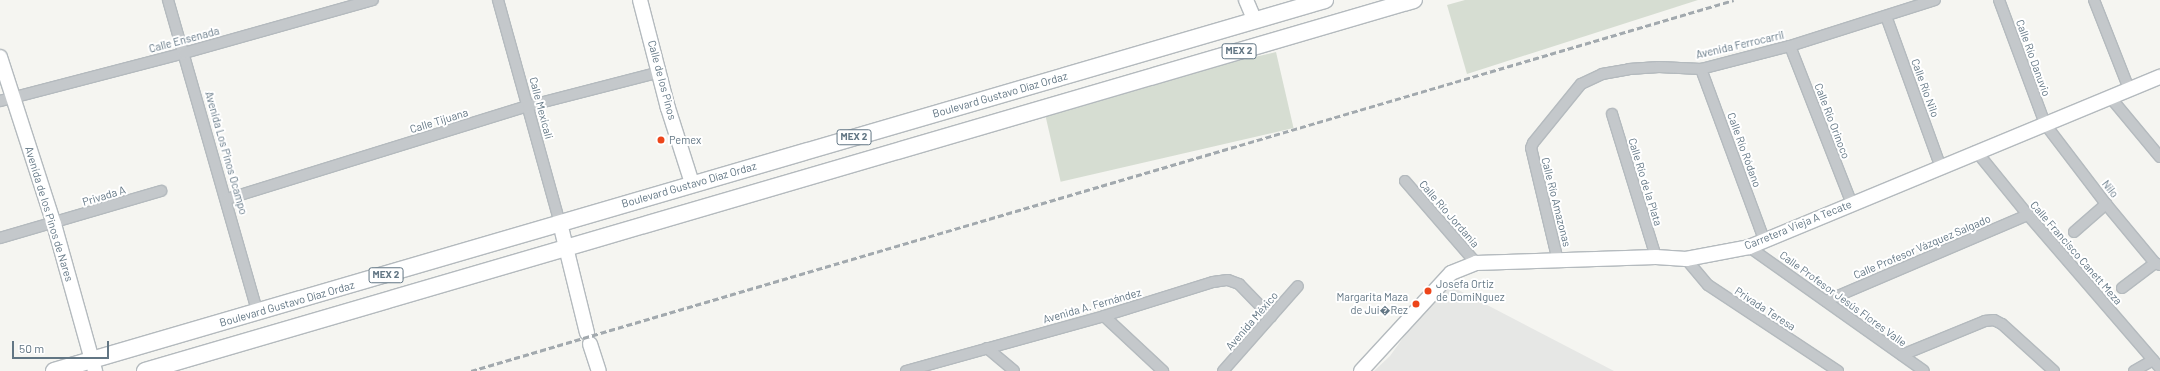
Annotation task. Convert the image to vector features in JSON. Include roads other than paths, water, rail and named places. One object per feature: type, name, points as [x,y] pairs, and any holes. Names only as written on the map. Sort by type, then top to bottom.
[{"type":"main road","name":"Boulevard Gustavo Díaz Ordaz","points":[[54,371],[93,366],[258,313],[692,183],[1325,0]]},
{"type":"main road","name":"MEX 2","points":[[145,371],[1414,0]]},
{"type":"main road","points":[[1057,78],[1064,102]]},
{"type":"street","name":"Avenida Los Pinos Ocampo","points":[[168,0],[227,199],[258,313]]},
{"type":"street","name":"Calle Ensenada","points":[[6,99],[184,53],[373,0]]},
{"type":"street","name":"Calle Mexicali","points":[[498,0],[560,223]]},
{"type":"street","name":"Calle de los Pinos","points":[[640,0],[692,183]]},
{"type":"street","points":[[1246,0],[1254,20]]},
{"type":"street","name":"Avenida Ferrocarril","points":[[1531,148],[1533,142],[1581,84],[1602,74],[1629,69],[1659,67],[1701,69],[1790,46],[1935,0]]},
{"type":"street","name":"Calle Río Danuvio","points":[[1999,0],[2045,124]]},
{"type":"street","points":[[2094,0],[2129,89]]},
{"type":"street","name":"Calle Río Nilo","points":[[1886,16],[1941,168]]},
{"type":"street","name":"Calle Río Orinoco","points":[[1790,46],[1852,204]]},
{"type":"street","name":"Avenida de los Pinos de Nares","points":[[0,57],[6,99],[54,224],[93,366]]},
{"type":"street","name":"Calle Río Ródano","points":[[1701,69],[1764,239]]},
{"type":"street","name":"Calle Tijuana","points":[[227,199],[528,106],[660,72]]},
{"type":"street","name":"Carretera Vieja A Tecate","points":[[1361,371],[1451,273],[1476,263],[1656,257],[1686,259],[1749,247],[1764,239],[1941,168],[1976,151],[2129,89],[2159,79]]},
{"type":"street","points":[[2110,97],[2160,157]]},
{"type":"street","name":"Calle Río de la Plata","points":[[1612,114],[1656,257]]},
{"type":"street","name":"Nilo","points":[[2045,124],[2106,204],[2157,264]]},
{"type":"street","name":"Calle Río Amazonas","points":[[1531,148],[1558,261]]},
{"type":"street","name":"Calle Francisco Canett Meza","points":[[1976,151],[2028,215],[2157,364]]},
{"type":"street","name":"Calle Río Jordania","points":[[1405,181],[1476,263]]},
{"type":"street","name":"Privada A","points":[[0,238],[54,224],[161,191]]},
{"type":"street","points":[[2074,232],[2106,204]]},
{"type":"street","name":"Calle Profesor Vázquez Salgado","points":[[1826,301],[2028,215]]},
{"type":"street","points":[[560,223],[588,338],[599,371]]},
{"type":"street","name":"Calle Profesor Jesús Flores Valle","points":[[1749,247],[1924,371]]},
{"type":"street","name":"Privada Teresa","points":[[1686,259],[1708,285],[1838,371]]},
{"type":"street","points":[[2122,288],[2157,264]]},
{"type":"street","name":"Avenida A. Fernández","points":[[906,371],[1104,316],[1213,282],[1228,280],[1239,284],[1271,317]]},
{"type":"street","name":"Avenida México","points":[[1224,371],[1298,286]]},
{"type":"street","points":[[1104,316],[1162,371]]},
{"type":"street","points":[[1902,355],[1994,320],[2002,324],[2054,371]]},
{"type":"street","points":[[987,348],[1014,371]]},
{"type":"street","points":[[2134,371],[2157,364]]},
{"type":"railway","points":[[471,371],[1734,0]]},
{"type":"place","name":"Pemex","points":[[661,140]]},
{"type":"place","name":"Josefa Ortiz de DomiNguez","points":[[1428,291]]},
{"type":"place","name":"Margarita Maza de Jui�Rez","points":[[1416,304]]}]
